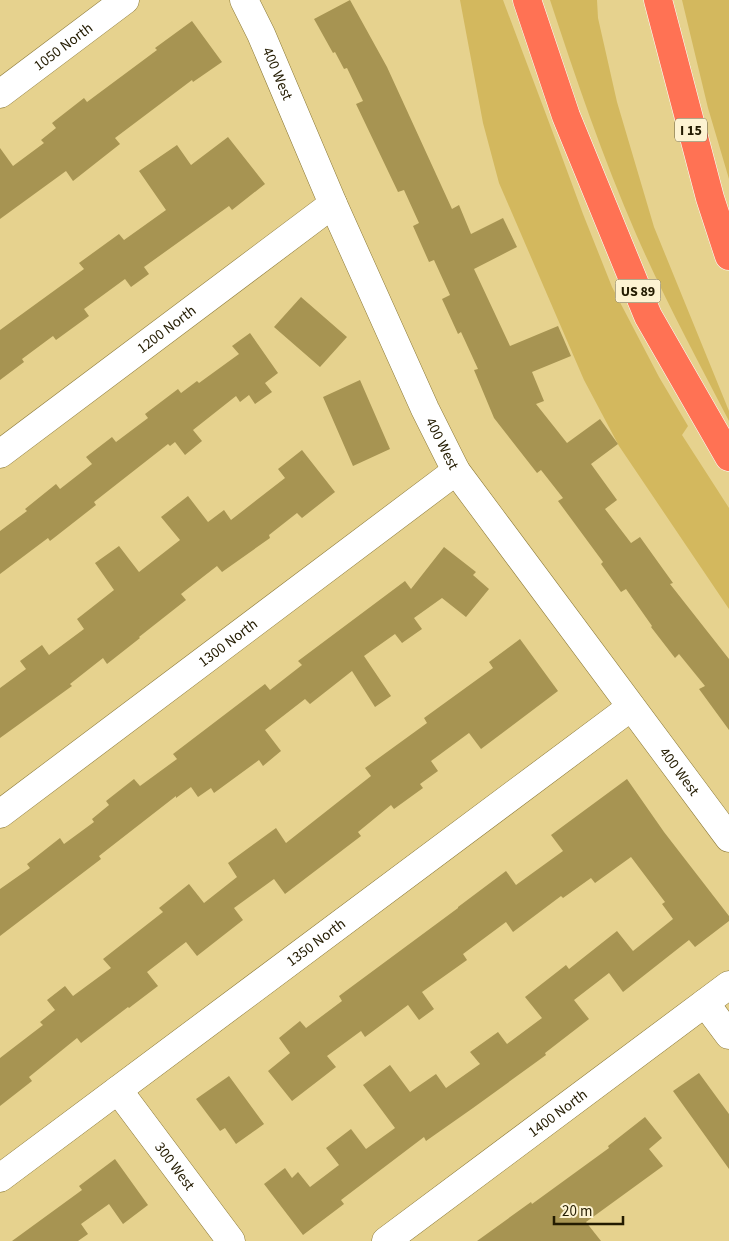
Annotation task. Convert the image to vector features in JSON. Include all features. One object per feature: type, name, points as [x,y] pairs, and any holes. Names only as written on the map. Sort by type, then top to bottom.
[{"type":"highway","name":"US 89","points":[[527,0],[566,116],[648,316],[729,458]]},
{"type":"highway","name":"I 15","points":[[658,1],[710,198],[729,256]]},
{"type":"street","name":"1050 North","points":[[0,94],[125,0]]},
{"type":"street","name":"400 West","points":[[244,0],[261,34],[333,204],[425,409],[456,471],[729,838]]},
{"type":"street","name":"1200 North","points":[[0,454],[333,204]]},
{"type":"street","name":"1300 North","points":[[0,814],[456,471]]},
{"type":"street","name":"1350 North","points":[[0,1178],[631,707]]},
{"type":"street","name":"1400 North","points":[[386,1241],[729,985]]},
{"type":"street","points":[[705,1002],[729,1034]]},
{"type":"street","name":"300 West","points":[[118,1090],[232,1241]]},
{"type":"shaded area","points":[[460,0],[503,0],[612,287],[659,377],[688,426],[682,435],[729,508],[729,609],[619,446],[584,380],[499,183],[483,123]]},
{"type":"shaded area","points":[[550,0],[597,0],[598,18],[617,102],[654,227],[729,411],[729,421],[669,305],[636,234],[590,118]]},
{"type":"shaded area","points":[[682,0],[729,0],[729,179],[708,108]]},
{"type":"building","points":[[350,0],[387,67],[452,209],[459,205],[471,234],[503,218],[517,247],[474,269],[510,346],[558,326],[571,356],[532,372],[544,401],[536,404],[567,443],[600,419],[618,444],[591,464],[617,500],[605,509],[631,543],[640,537],[673,583],[670,584],[729,659],[729,730],[699,689],[705,686],[679,654],[675,658],[651,627],[626,589],[621,592],[601,564],[603,562],[558,501],[563,498],[541,470],[537,473],[494,418],[474,370],[478,369],[461,332],[458,334],[442,299],[450,295],[434,260],[429,262],[413,226],[419,223],[404,190],[398,192],[356,104],[363,101],[347,68],[344,69],[335,52],[333,53],[314,19]]},
{"type":"building","points":[[192,21],[222,62],[193,82],[192,80],[115,138],[120,144],[73,181],[66,171],[0,219],[0,148],[13,166],[44,143],[41,140],[56,128],[52,123],[84,98],[87,102],[157,50],[155,48]]},
{"type":"building","points":[[228,137],[265,184],[232,210],[229,206],[144,267],[149,274],[131,287],[125,279],[84,309],[89,316],[56,340],[53,336],[22,359],[24,362],[0,380],[0,330],[84,269],[79,263],[119,234],[124,240],[166,210],[139,171],[177,145],[191,165]]},
{"type":"building","points":[[301,297],[347,337],[320,367],[274,327]]},
{"type":"building","points":[[250,333],[278,373],[265,383],[272,392],[255,404],[249,395],[240,402],[236,396],[193,430],[202,441],[185,455],[175,442],[170,446],[168,444],[94,502],[96,505],[50,541],[48,538],[0,574],[0,531],[27,511],[25,509],[56,484],[60,489],[92,464],[86,457],[112,437],[116,442],[148,418],[145,414],[178,389],[181,393],[197,381],[199,383],[239,354],[232,346]]},
{"type":"building","points":[[360,380],[390,449],[353,466],[323,397]]},
{"type":"building","points":[[302,450],[335,492],[302,518],[297,513],[269,535],[270,538],[222,572],[217,566],[181,594],[186,600],[140,638],[107,664],[103,658],[70,684],[72,686],[0,738],[0,688],[26,669],[20,661],[42,645],[49,655],[84,629],[77,619],[114,590],[95,563],[119,546],[139,572],[180,540],[161,517],[188,496],[208,522],[224,510],[231,520],[285,478],[278,469]]},
{"type":"building","points":[[444,547],[476,572],[473,575],[489,589],[466,617],[442,598],[414,618],[422,629],[402,643],[395,634],[364,656],[391,696],[375,707],[352,671],[310,704],[305,699],[265,730],[281,751],[263,766],[259,760],[214,793],[211,788],[198,797],[191,787],[176,798],[176,796],[99,856],[101,859],[0,936],[0,889],[30,868],[27,864],[60,838],[64,844],[94,822],[92,819],[109,805],[106,801],[134,779],[140,786],[177,759],[173,754],[265,684],[270,690],[302,665],[298,661],[405,581],[411,589]]},
{"type":"building","points":[[520,639],[558,691],[481,749],[469,733],[431,761],[438,771],[420,784],[423,788],[394,809],[391,805],[358,832],[361,836],[285,894],[274,879],[234,908],[243,920],[197,956],[186,942],[147,972],[158,986],[81,1043],[77,1038],[29,1077],[32,1081],[0,1106],[0,1058],[43,1025],[40,1022],[55,1010],[47,1000],[65,986],[73,996],[111,968],[103,959],[163,912],[159,908],[189,884],[204,903],[237,877],[228,863],[276,828],[286,843],[371,776],[365,768],[427,723],[424,718],[493,668],[489,662]]},
{"type":"building","points":[[627,779],[664,832],[729,916],[729,921],[695,947],[689,940],[623,992],[609,973],[574,1000],[589,1019],[545,1053],[546,1055],[473,1108],[426,1141],[424,1137],[341,1200],[344,1204],[303,1235],[264,1184],[285,1168],[292,1178],[298,1172],[310,1187],[339,1165],[326,1148],[351,1129],[366,1149],[395,1128],[363,1085],[390,1065],[410,1092],[436,1074],[446,1088],[480,1064],[470,1052],[498,1032],[507,1044],[542,1018],[525,997],[566,965],[569,969],[617,931],[633,951],[673,919],[662,904],[665,902],[631,857],[595,883],[591,878],[563,898],[561,896],[513,932],[506,922],[463,954],[467,960],[422,992],[434,1009],[419,1020],[408,1005],[365,1037],[361,1031],[327,1056],[336,1067],[292,1101],[268,1071],[290,1053],[279,1038],[300,1021],[306,1028],[342,1001],[339,996],[506,871],[516,885],[563,851],[551,835]]},
{"type":"building","points":[[699,1073],[729,1114],[729,1169],[673,1091]]},
{"type":"building","points":[[229,1076],[264,1124],[236,1144],[225,1128],[220,1131],[196,1099]]},
{"type":"building","points":[[645,1117],[662,1138],[649,1149],[663,1166],[586,1222],[601,1241],[477,1241],[609,1148],[608,1146]]},
{"type":"building","points":[[115,1159],[148,1205],[123,1224],[109,1204],[81,1224],[88,1234],[78,1241],[12,1241],[82,1190],[79,1186]]}]
